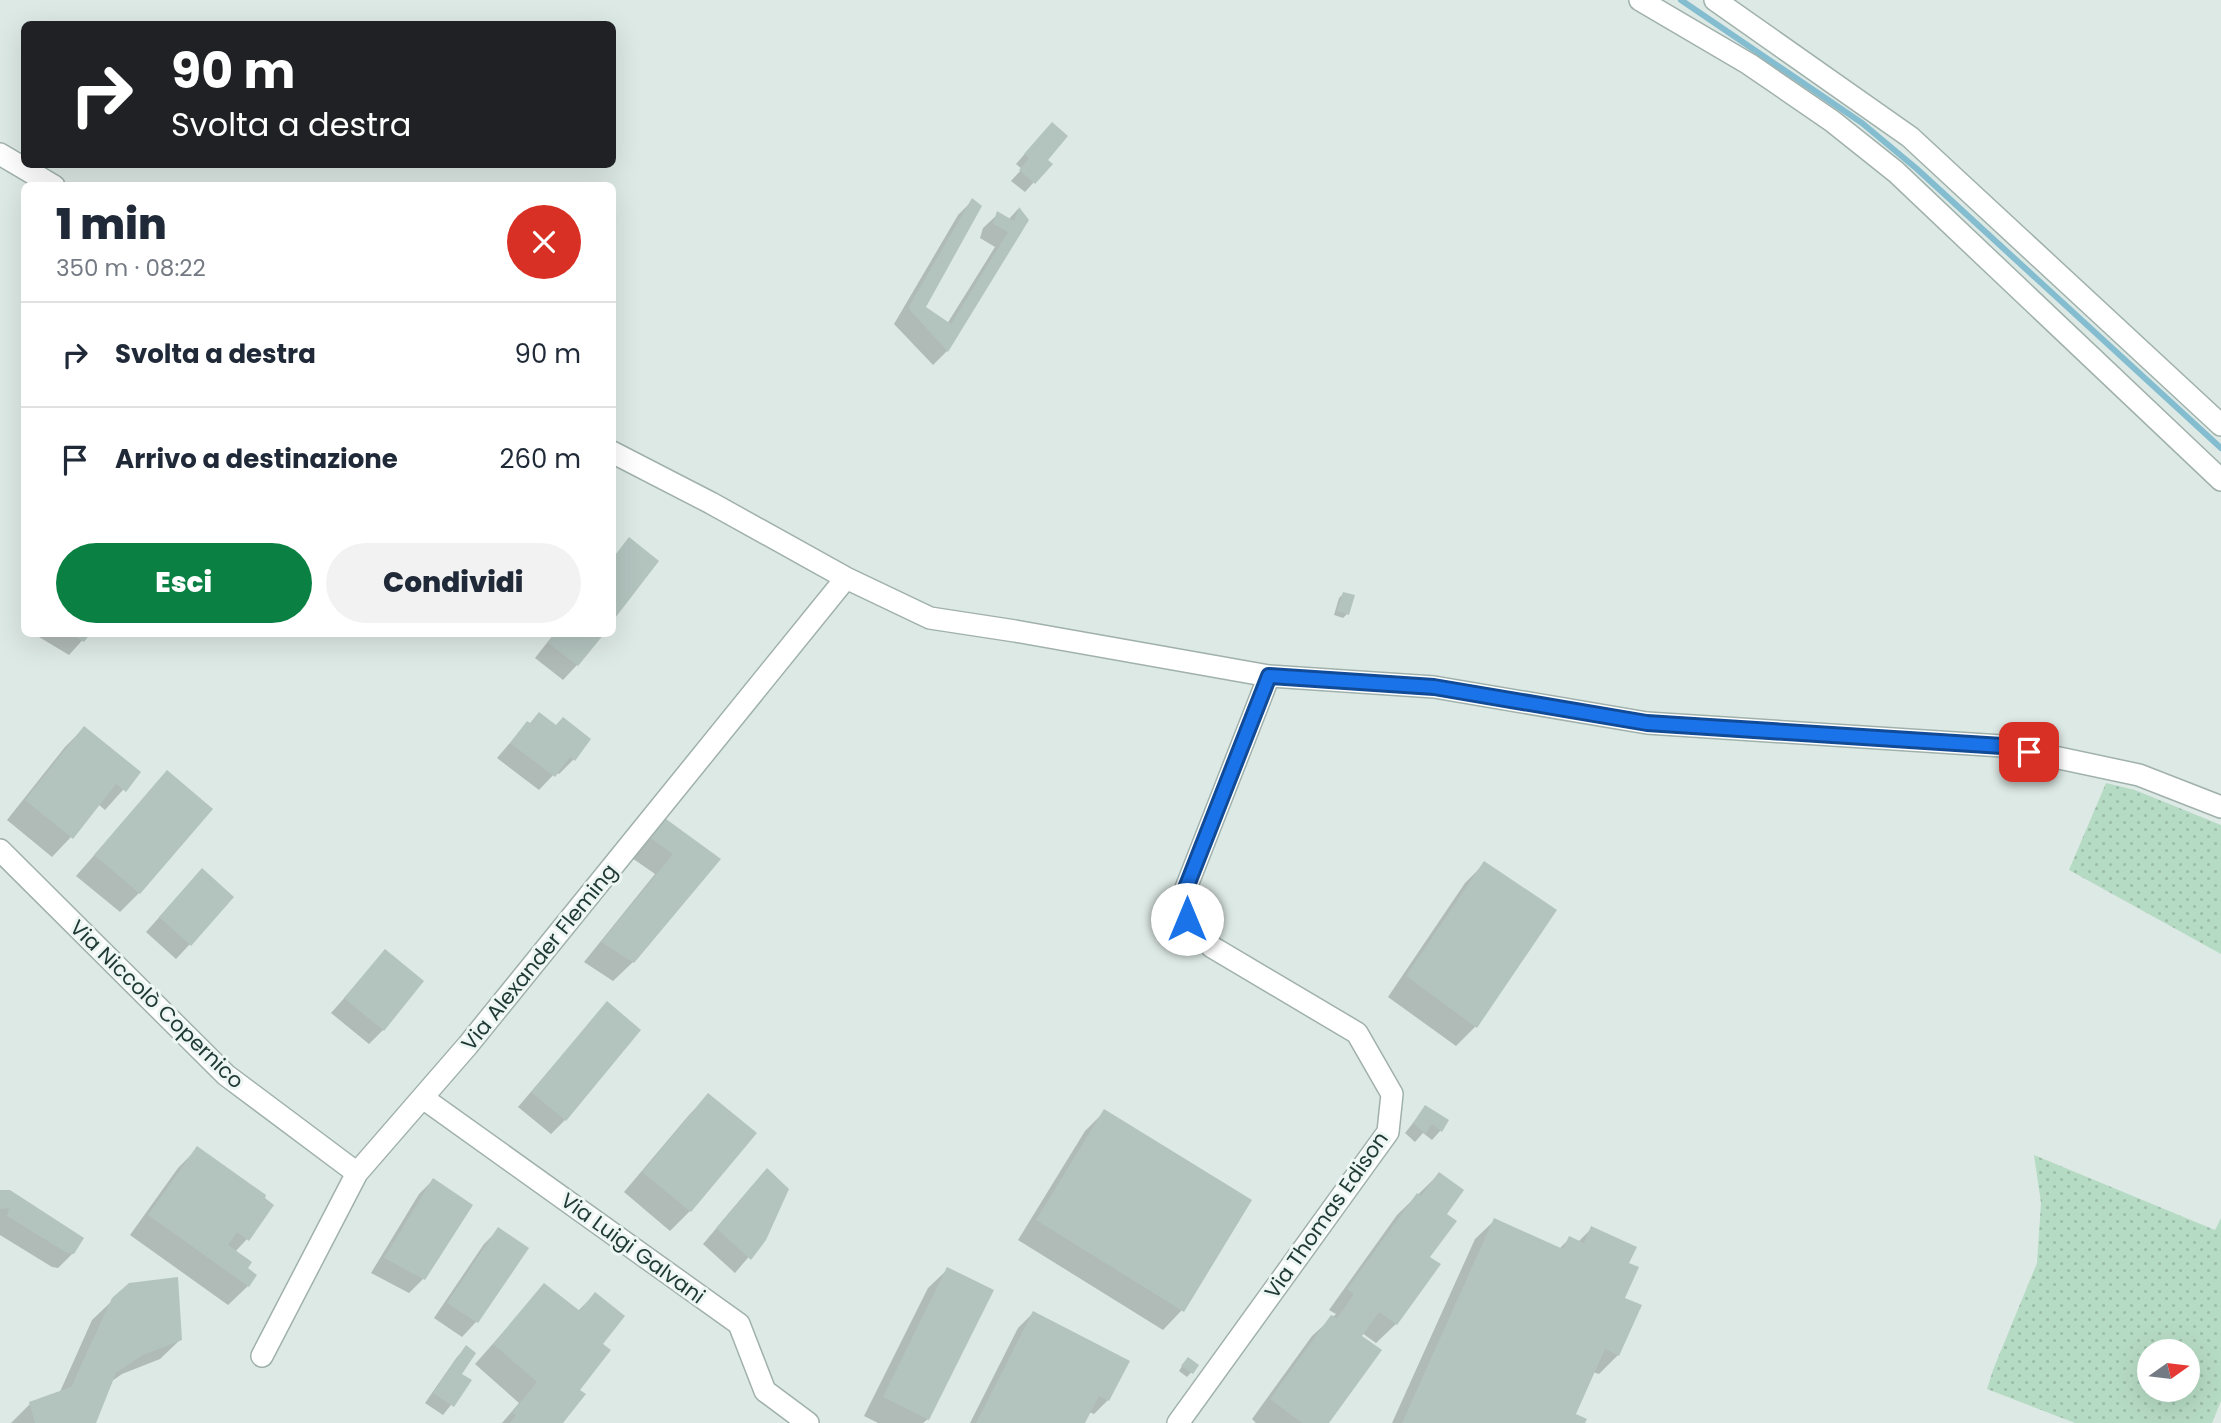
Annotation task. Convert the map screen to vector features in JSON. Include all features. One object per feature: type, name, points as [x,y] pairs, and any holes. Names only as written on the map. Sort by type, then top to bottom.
[{"type":"street","points":[[1640,0],[1749,64],[1832,121],[1896,172],[2221,480]]},
{"type":"street","points":[[1715,0],[1910,137],[2221,425]]},
{"type":"street","points":[[0,154],[21,166]]},
{"type":"street","points":[[24,168],[47,182]]},
{"type":"street","points":[[616,454],[846,578],[930,618],[1269,676],[1434,687],[1647,723],[2002,746],[2139,775],[2221,807]]},
{"type":"street","name":"Via Alexander Fleming","points":[[262,1356],[357,1173],[423,1098],[846,578]]},
{"type":"street","name":"Via Thomas Edison","points":[[1178,1423],[1388,1132],[1392,1094],[1357,1033],[1212,947],[1187,919],[1186,888],[1269,676]]},
{"type":"street","name":"Via Niccolò Copernico","points":[[0,850],[226,1074],[357,1173]]},
{"type":"street","name":"Via Luigi Galvani","points":[[423,1098],[739,1324],[765,1391],[808,1423]]},
{"type":"green space","points":[[2106,783],[2135,790],[2221,825],[2221,954],[2069,870]]},
{"type":"green space","points":[[2034,1155],[2215,1230],[2221,1218],[2221,1401],[2212,1423],[2075,1423],[1987,1389],[2037,1263],[2041,1203]]},
{"type":"building","points":[[1052,122],[1068,136],[1048,160],[1053,164],[1035,184],[1019,170],[1029,158],[1024,154]]},
{"type":"building","points":[[972,198],[982,206],[926,307],[951,324],[1008,232],[993,224],[997,211],[1014,221],[1019,207],[1029,220],[948,352],[908,308]]},
{"type":"building","points":[[629,537],[659,561],[616,617],[616,554]]},
{"type":"building","points":[[1343,592],[1355,595],[1349,615],[1337,611]]},
{"type":"building","points":[[553,637],[602,637],[578,666],[548,643]]},
{"type":"building","points":[[539,712],[556,725],[563,717],[591,739],[575,761],[570,757],[555,777],[510,743],[527,721],[530,723]]},
{"type":"building","points":[[84,726],[141,772],[126,792],[116,784],[73,839],[25,800]]},
{"type":"building","points":[[167,770],[213,809],[140,894],[94,855]]},
{"type":"building","points":[[666,819],[721,859],[634,963],[601,942],[673,854],[650,838]]},
{"type":"building","points":[[1484,861],[1557,910],[1477,1028],[1406,976]]},
{"type":"building","points":[[202,868],[234,897],[191,946],[159,917]]},
{"type":"building","points":[[385,949],[424,981],[384,1031],[344,998]]},
{"type":"building","points":[[607,1001],[641,1030],[566,1121],[531,1092]]},
{"type":"building","points":[[708,1093],[757,1133],[691,1212],[642,1172]]},
{"type":"building","points":[[1425,1105],[1449,1120],[1442,1132],[1432,1124],[1425,1134],[1413,1123]]},
{"type":"building","points":[[1104,1109],[1252,1200],[1184,1312],[1036,1220]]},
{"type":"building","points":[[197,1146],[266,1195],[265,1198],[274,1205],[249,1241],[237,1232],[228,1245],[252,1262],[248,1268],[257,1275],[249,1287],[148,1215]]},
{"type":"building","points":[[767,1168],[789,1189],[766,1240],[751,1260],[716,1228]]},
{"type":"building","points":[[1439,1172],[1464,1190],[1447,1214],[1457,1221],[1430,1257],[1441,1264],[1397,1325],[1379,1312],[1362,1336],[1382,1350],[1329,1423],[1302,1423],[1270,1399],[1331,1315],[1337,1318],[1354,1294],[1347,1289],[1417,1193],[1421,1196]]},
{"type":"building","points":[[433,1178],[473,1205],[425,1280],[384,1258]]},
{"type":"building","points":[[0,1190],[10,1190],[84,1238],[74,1254],[67,1253],[7,1216],[9,1208],[0,1209]]},
{"type":"building","points":[[1494,1218],[1563,1249],[1569,1236],[1584,1243],[1591,1226],[1637,1247],[1629,1263],[1639,1267],[1625,1298],[1642,1305],[1619,1356],[1605,1349],[1576,1414],[1587,1419],[1585,1423],[1402,1423]]},
{"type":"building","points":[[498,1227],[529,1248],[478,1323],[447,1303]]},
{"type":"building","points":[[947,1267],[994,1290],[929,1420],[883,1397]]},
{"type":"building","points":[[178,1277],[182,1340],[143,1355],[116,1373],[96,1423],[35,1423],[29,1402],[71,1387],[112,1298],[129,1283]]},
{"type":"building","points":[[544,1283],[580,1311],[595,1292],[625,1316],[603,1344],[611,1350],[580,1390],[586,1394],[563,1423],[510,1423],[516,1415],[512,1413],[537,1382],[493,1344]]},
{"type":"building","points":[[1033,1311],[1130,1361],[1109,1401],[1099,1396],[1085,1423],[976,1423]]},
{"type":"building","points":[[466,1345],[476,1353],[462,1374],[472,1380],[454,1407],[433,1393]]},
{"type":"building","points":[[1188,1357],[1199,1365],[1193,1374],[1181,1366]]},
{"type":"waterway","points":[[1681,0],[1862,123],[1917,169],[2221,448]]},
{"type":"route","points":[[1187,919],[1186,888],[1269,676],[1434,687],[1647,723],[2002,746],[2029,752]]}]
